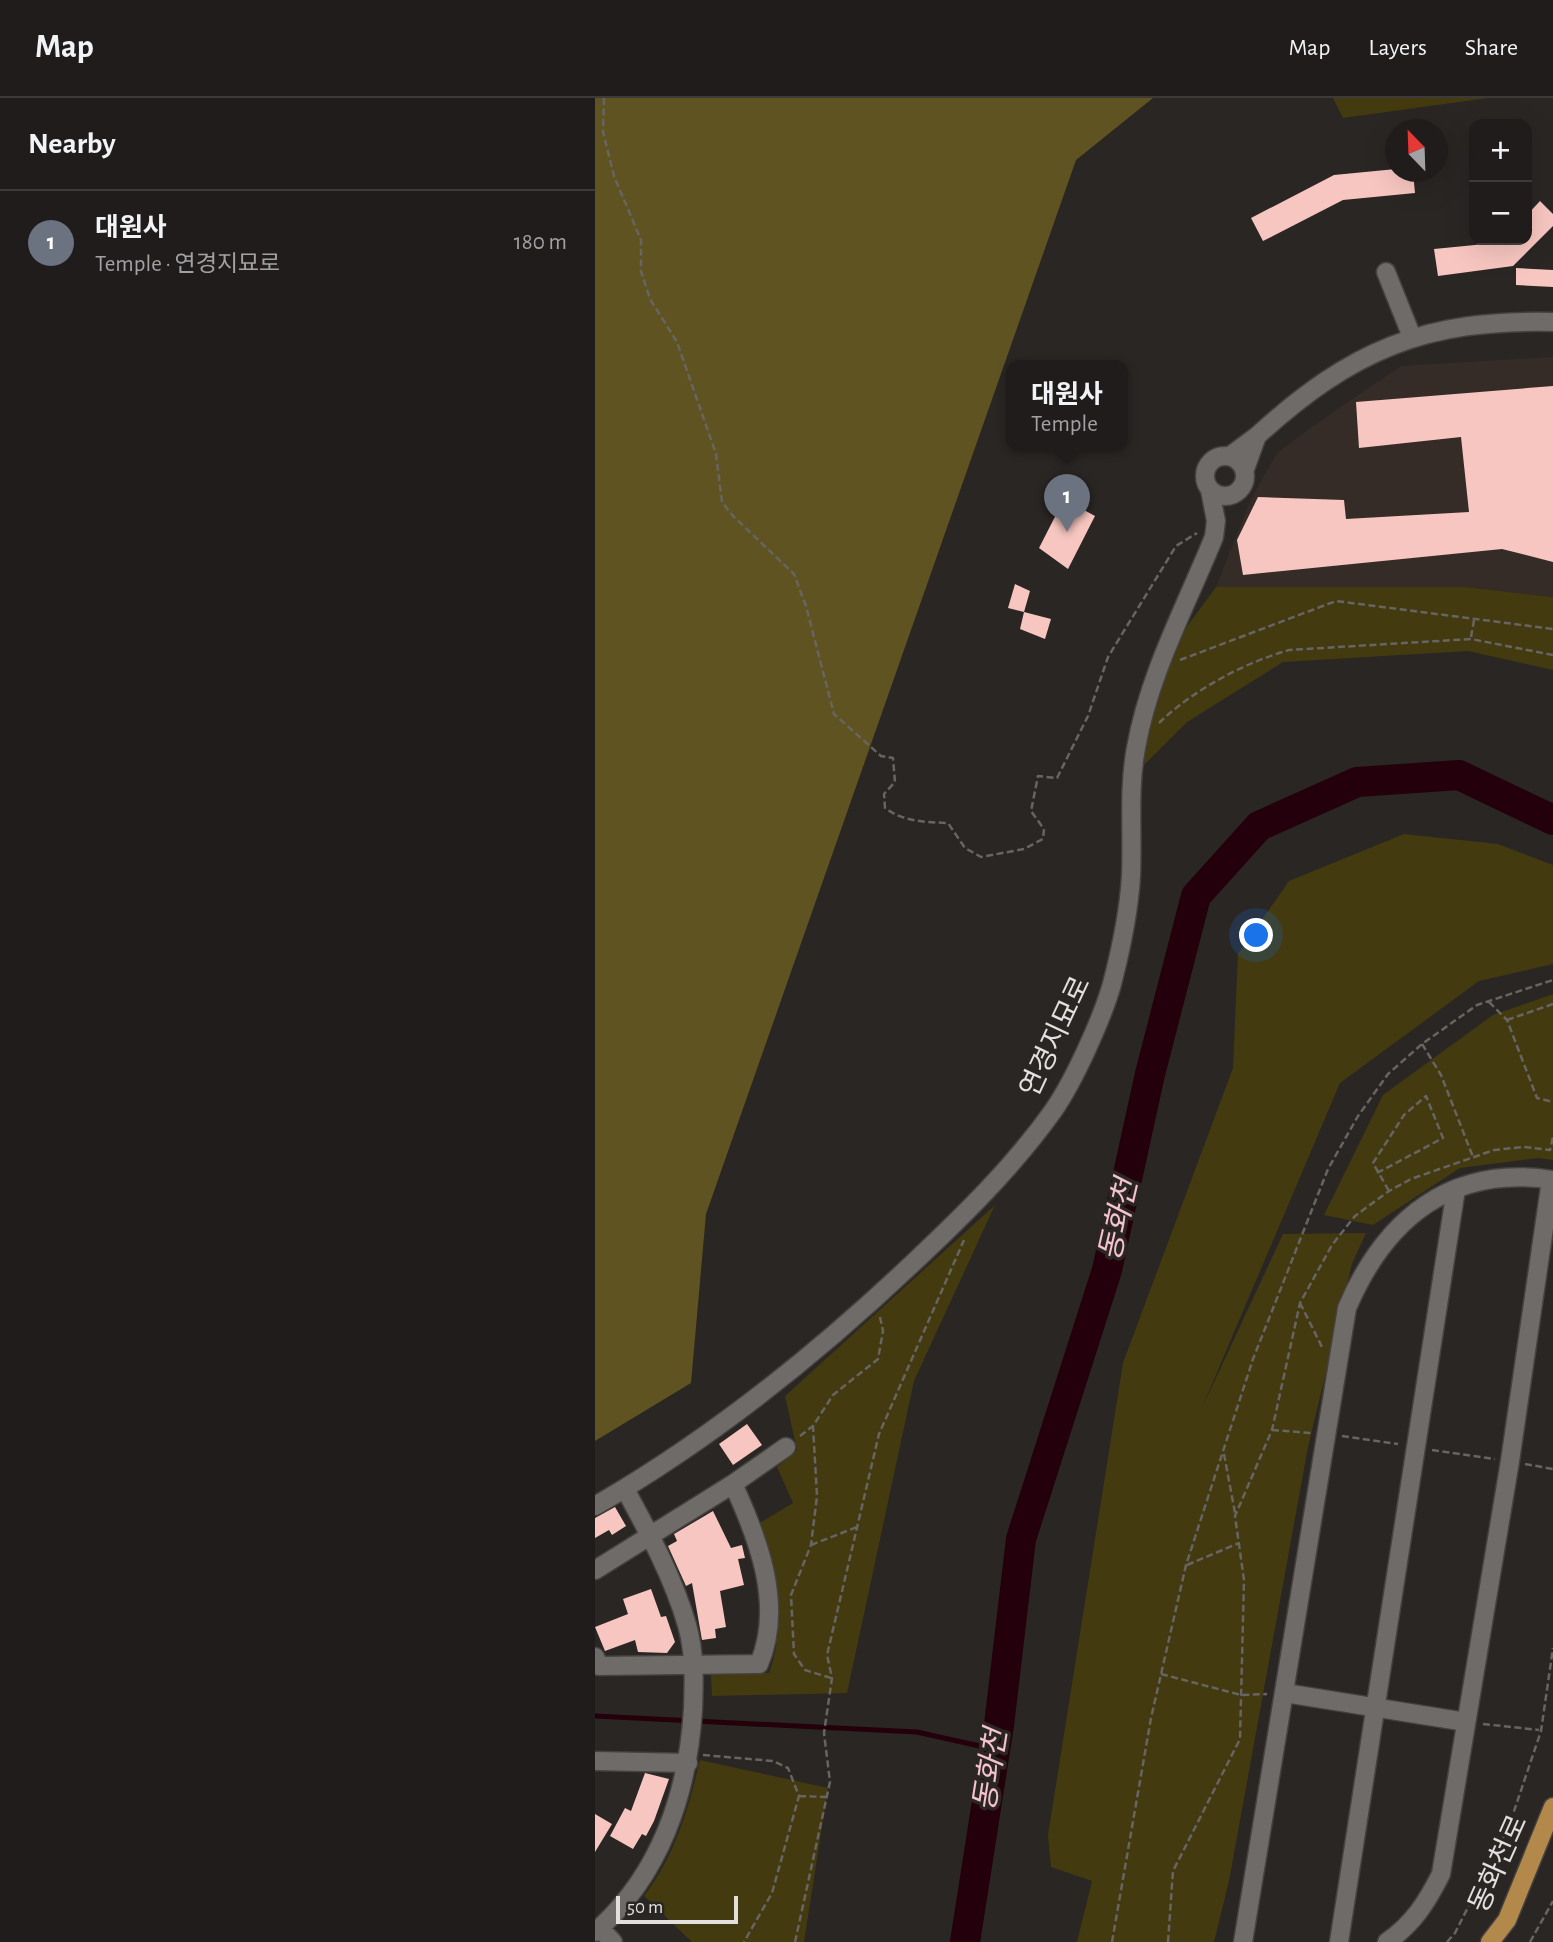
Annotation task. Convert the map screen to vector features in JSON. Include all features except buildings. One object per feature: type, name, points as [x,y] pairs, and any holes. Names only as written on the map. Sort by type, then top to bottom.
[{"type":"main road","name":"동화천로","points":[[1490,1942],[1507,1920],[1553,1807]]},
{"type":"street","points":[[1386,272],[1412,337]]},
{"type":"street","points":[[1216,521],[1205,479],[1207,466],[1216,458],[1230,456],[1334,373],[1412,337],[1483,323],[1553,322]]},
{"type":"street","points":[[1210,490],[1229,496],[1245,483],[1245,469],[1257,436]]},
{"type":"street","points":[[1230,456],[1245,469]]},
{"type":"street","name":"연경지묘로","points":[[595,1507],[733,1418],[876,1298],[970,1209],[1056,1108],[1096,1024],[1110,989],[1122,946],[1131,877],[1131,785],[1136,747],[1158,668],[1214,537],[1216,521],[1229,496]]},
{"type":"street","points":[[1243,1942],[1278,1693],[1347,1308],[1374,1253],[1396,1228],[1427,1204],[1481,1180],[1552,1180],[1510,1461],[1441,1874],[1428,1900],[1408,1927],[1387,1942]]},
{"type":"street","points":[[1339,1942],[1456,1189]]},
{"type":"street","points":[[595,1570],[733,1484],[786,1447]]},
{"type":"street","points":[[595,1657],[599,1667],[694,1672],[759,1664],[767,1646],[769,1599],[764,1567],[751,1524],[733,1484]]},
{"type":"street","points":[[613,1942],[597,1930],[632,1894],[650,1867],[674,1815],[689,1754],[694,1672],[687,1626],[671,1580],[625,1489]]},
{"type":"street","points":[[1278,1693],[1466,1722]]},
{"type":"street","points":[[595,1761],[689,1754]]},
{"type":"path","points":[[604,98],[603,132],[614,176],[641,240],[641,271],[650,299],[677,342],[716,454],[722,502],[733,516],[794,574],[806,606],[834,714],[881,756],[893,758],[895,782],[884,794],[885,808],[896,816],[914,821],[948,823],[965,848],[981,857],[1024,849],[1043,839],[1044,829],[1031,811],[1038,776],[1057,778],[1088,716],[1108,657],[1176,546],[1200,532]]},
{"type":"path","points":[[1158,668],[1336,601],[1553,629]]},
{"type":"path","points":[[1471,639],[1474,620]]},
{"type":"path","points":[[1155,728],[1175,708],[1227,677],[1262,657],[1289,649],[1471,639],[1553,655]]},
{"type":"path","points":[[1112,1942],[1161,1674],[1186,1565],[1253,1359],[1328,1169],[1357,1116],[1388,1074],[1422,1044],[1477,1005],[1553,980]]},
{"type":"path","points":[[1488,1001],[1507,1020],[1537,1098],[1553,1102]]},
{"type":"path","points":[[1507,1020],[1553,1004]]},
{"type":"path","points":[[1422,1044],[1441,1075],[1473,1157]]},
{"type":"path","points":[[1377,1173],[1443,1138],[1426,1096],[1404,1115],[1373,1163],[1377,1173],[1389,1191]]},
{"type":"path","points":[[1235,1516],[1272,1430],[1300,1303],[1332,1245],[1355,1216],[1389,1191],[1411,1179],[1473,1157],[1524,1147],[1552,1151],[1553,1137]]},
{"type":"path","points":[[795,1942],[830,1782],[824,1733],[832,1678],[827,1655],[879,1434],[955,1254],[969,1231]]},
{"type":"path","points":[[1300,1303],[1336,1374]]},
{"type":"path","points":[[832,1678],[805,1670],[794,1654],[791,1595],[811,1545],[817,1496],[813,1426],[833,1395],[878,1359],[883,1331],[878,1307]]},
{"type":"path","points":[[1272,1430],[1324,1433]]},
{"type":"path","points":[[1168,1942],[1173,1871],[1240,1739],[1244,1580],[1223,1451]]},
{"type":"path","points":[[1510,1461],[1553,1469]]},
{"type":"path","points":[[811,1545],[857,1527]]},
{"type":"path","points":[[1186,1565],[1239,1543]]},
{"type":"path","points":[[1447,1942],[1455,1933],[1509,1826],[1541,1731],[1553,1648]]},
{"type":"path","points":[[1161,1674],[1241,1695],[1278,1693]]},
{"type":"path","points":[[1466,1722],[1541,1731]]},
{"type":"path","points":[[689,1754],[773,1761],[788,1768],[799,1796],[772,1893],[744,1942]]},
{"type":"path","points":[[799,1796],[827,1797]]},
{"type":"path","points":[[1530,1942],[1553,1901]]},
{"type":"shaded area","points":[[595,98],[1153,98],[1076,160],[706,1214],[691,1383],[595,1441]]},
{"type":"shaded area","points":[[1333,98],[1488,98],[1343,118]]},
{"type":"shaded area","points":[[1553,357],[1553,597],[1465,587],[1216,587],[1252,497],[1277,453],[1316,424],[1401,366]]},
{"type":"shaded area","points":[[1216,587],[1465,587],[1553,597],[1553,670],[1468,651],[1283,662],[1187,722],[1144,765],[1151,712],[1172,647]]},
{"type":"shaded area","points":[[1404,834],[1498,844],[1553,865],[1553,964],[1479,981],[1340,1083],[1201,1410],[1283,1234],[1366,1233],[1352,1264],[1308,1447],[1229,1881],[1214,1942],[1077,1942],[1092,1881],[1051,1867],[1048,1835],[1123,1363],[1233,1068],[1238,954],[1289,881]]},
{"type":"shaded area","points":[[1553,994],[1553,1160],[1538,1158],[1460,1168],[1373,1225],[1324,1215],[1383,1095],[1493,1015]]},
{"type":"shaded area","points":[[995,1205],[914,1381],[847,1693],[712,1696],[711,1675],[769,1673],[775,1654],[777,1598],[760,1523],[793,1503],[777,1467],[797,1450],[785,1396]]},
{"type":"shaded area","points":[[700,1760],[828,1788],[804,1942],[692,1942],[644,1896],[664,1864],[679,1831]]},
{"type":"waterway","name":"동화천","points":[[965,1942],[999,1725],[1021,1539],[1107,1270],[1150,1074],[1196,896],[1259,826],[1357,782],[1459,775],[1553,820]]},
{"type":"waterway","points":[[595,1716],[917,1732],[993,1749]]},
{"type":"place","name":"대원사","points":[[1067,532]]}]
